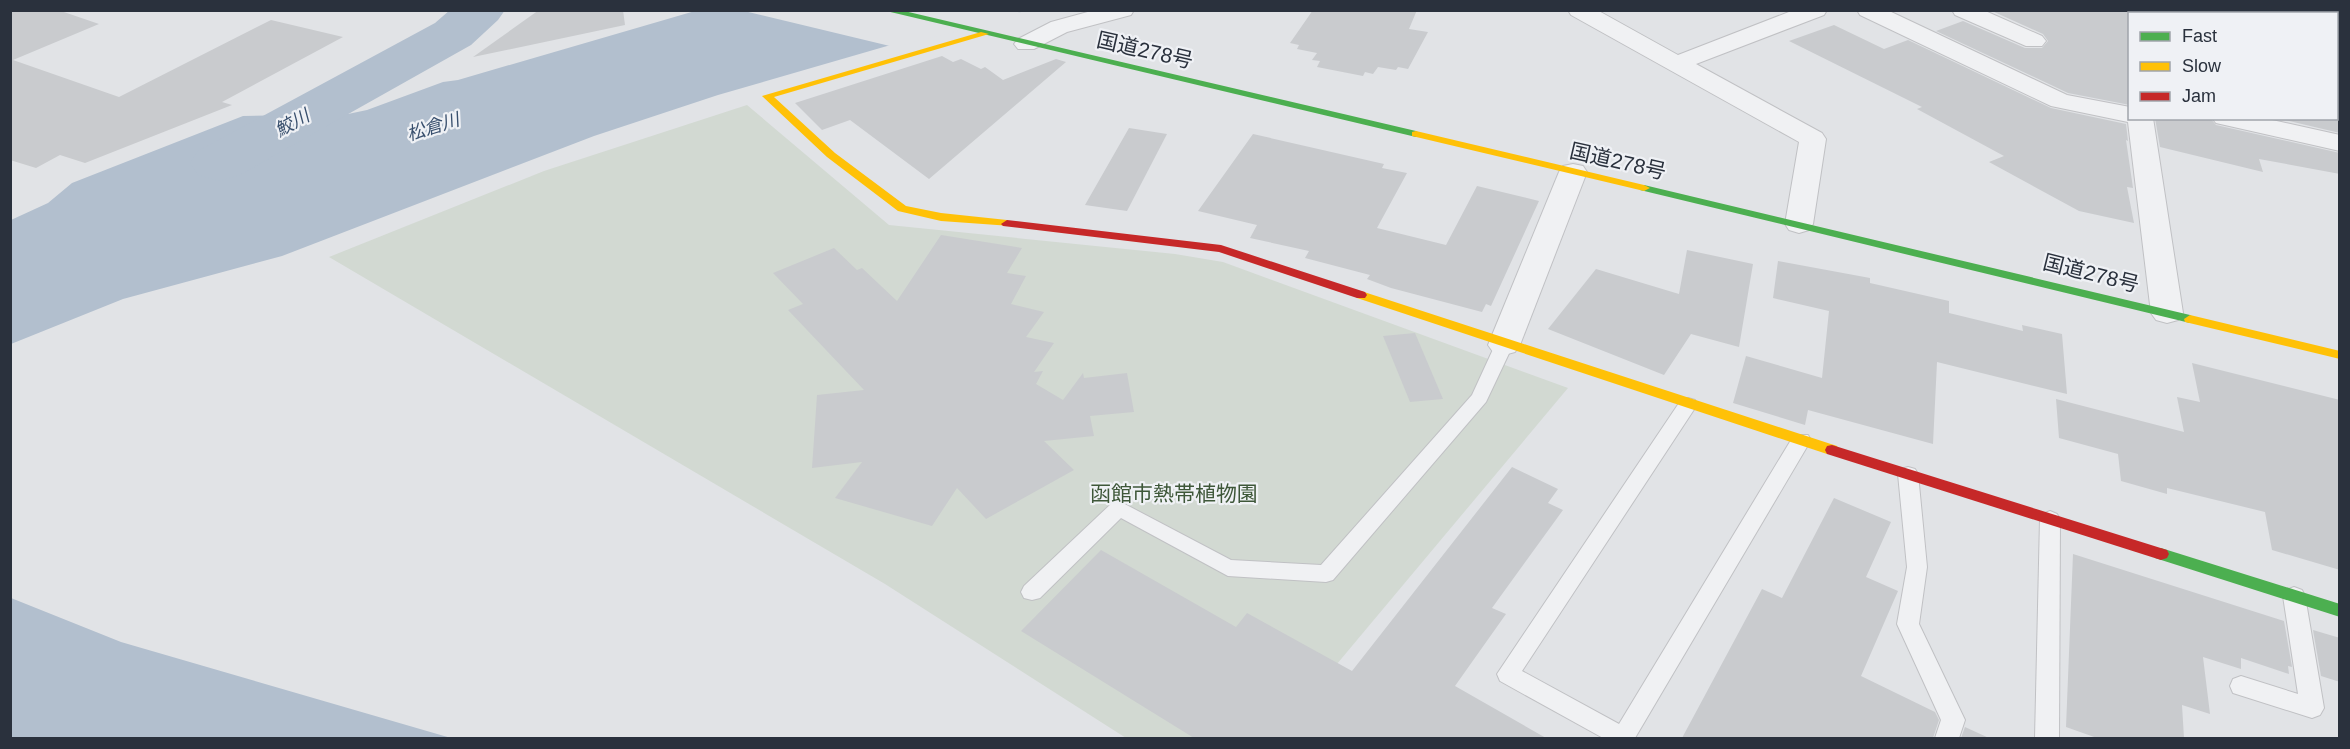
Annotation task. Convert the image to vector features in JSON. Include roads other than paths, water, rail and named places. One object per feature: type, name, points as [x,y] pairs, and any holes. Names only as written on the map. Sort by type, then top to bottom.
[{"type":"main road","name":"国道278号","points":[[886,10],[1799,224],[2340,355]]},
{"type":"main road","points":[[977,32],[766,96],[831,154],[902,209],[941,217],[1179,242],[1221,249],[1504,345],[2340,611]]},
{"type":"street","points":[[1026,44],[1059,27],[1123,10]]},
{"type":"street","points":[[1579,10],[1813,139],[1799,224]]},
{"type":"street","points":[[1675,64],[1816,10]]},
{"type":"street","points":[[1868,10],[2060,101],[2128,115]]},
{"type":"street","points":[[1964,10],[2034,42]]},
{"type":"street","points":[[2334,10],[2340,13]]},
{"type":"street","points":[[2140,120],[2167,313]]},
{"type":"street","points":[[2235,120],[2340,143]]},
{"type":"street","points":[[1504,345],[1573,172]]},
{"type":"lane","points":[[1032,592],[1119,508],[1228,568],[1326,574],[1480,398],[1504,345]]},
{"type":"lane","points":[[1689,404],[1508,674],[1623,738],[1801,440]]},
{"type":"lane","points":[[1908,474],[1917,567],[1908,624],[1953,720],[1947,738]]},
{"type":"lane","points":[[2047,738],[2050,519]]},
{"type":"lane","points":[[2241,687],[2312,708],[2294,597]]},
{"type":"water","name":"松倉川","points":[[695,11],[1025,11],[894,44],[718,95],[594,136],[282,256],[123,299],[11,344],[11,220],[48,203],[72,183],[243,116],[348,114],[367,110],[443,82],[458,80]]},
{"type":"water","points":[[11,598],[121,642],[451,738],[11,738]]},
{"type":"waterway","name":"鮫川","points":[[219,163],[453,34],[481,10]]},
{"type":"park label","name":"函館市熱帯植物園","points":[[1174,493]]}]
